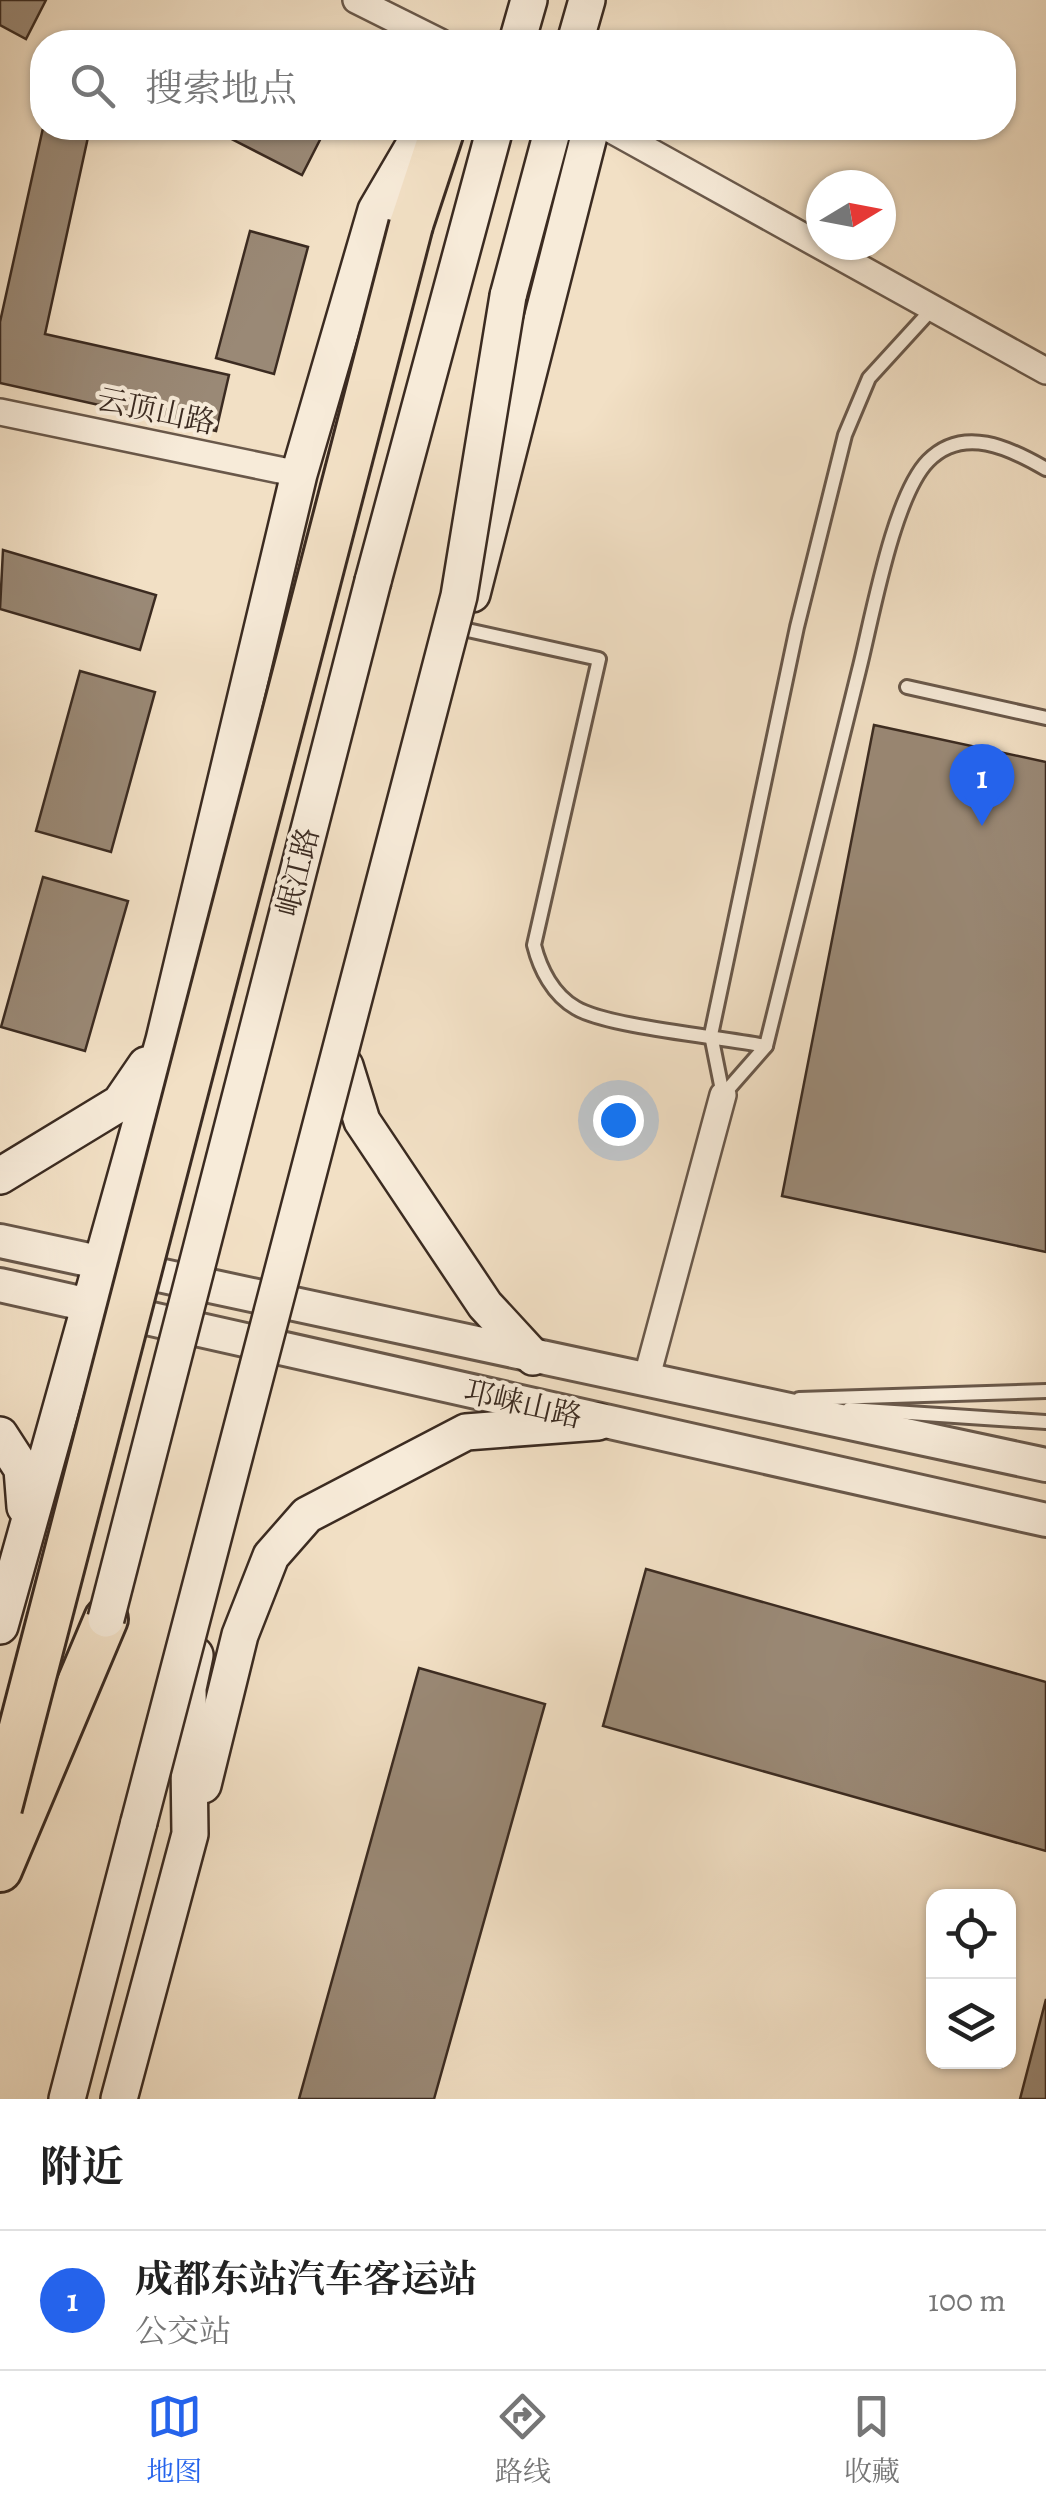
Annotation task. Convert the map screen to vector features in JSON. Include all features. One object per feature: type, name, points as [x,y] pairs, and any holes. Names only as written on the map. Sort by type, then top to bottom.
[{"type":"highway","points":[[0,1808],[411,225],[438,140]]},
{"type":"highway","points":[[0,1870],[106,1619]]},
{"type":"main road","points":[[521,30],[529,0]]},
{"type":"main road","points":[[578,30],[586,0]]},
{"type":"main road","points":[[0,1626],[164,1040],[299,474],[376,210],[417,140]]},
{"type":"main road","name":"岷江路","points":[[106,1619],[491,140]]},
{"type":"main road","points":[[66,2099],[459,596],[508,296],[550,140]]},
{"type":"main road","points":[[190,1834],[188,1688],[345,1066],[589,140]]},
{"type":"main road","points":[[0,1176],[120,1103],[164,1040]]},
{"type":"main road","points":[[345,1066],[362,1120],[485,1305],[533,1357]]},
{"type":"main road","points":[[119,2099],[240,1636],[272,1556],[307,1515],[466,1432],[598,1422]]},
{"type":"main road","points":[[0,1434],[22,1468],[26,1524]]},
{"type":"street","points":[[356,0],[416,30]]},
{"type":"street","points":[[630,140],[1046,371]]},
{"type":"street","name":"云顶山路","points":[[0,412],[299,474]]},
{"type":"street","points":[[646,1380],[723,1095]]},
{"type":"street","name":"邛崃山路","points":[[0,1241],[285,1306],[1046,1465]]},
{"type":"street","name":"邛崃山路","points":[[0,1285],[1046,1520]]},
{"type":"lane","points":[[723,1095],[711,1035],[797,627],[845,435],[869,378],[934,308]]},
{"type":"lane","points":[[723,1095],[766,1046],[887,559],[916,478],[928,460],[952,444],[1000,444],[1046,469]]},
{"type":"lane","points":[[462,630],[599,659],[534,945],[540,969],[574,1008],[602,1018],[766,1046]]},
{"type":"lane","points":[[907,687],[1046,718]]},
{"type":"lane","points":[[742,1401],[1046,1392]]},
{"type":"lane","points":[[742,1401],[1046,1422]]},
{"type":"building","points":[[0,0],[46,0],[26,39],[0,25]]},
{"type":"building","points":[[40,140],[87,140],[45,334],[229,375],[216,431],[0,383],[0,322]]},
{"type":"building","points":[[233,140],[320,140],[302,175]]},
{"type":"building","points":[[250,231],[308,247],[274,374],[216,358]]},
{"type":"building","points":[[3,550],[156,595],[140,650],[0,609]]},
{"type":"building","points":[[80,671],[155,692],[111,852],[36,831]]},
{"type":"building","points":[[874,725],[1046,762],[1046,1252],[782,1196]]},
{"type":"building","points":[[43,877],[128,901],[85,1051],[1,1027]]},
{"type":"building","points":[[646,1569],[1046,1682],[1046,1851],[603,1726]]},
{"type":"building","points":[[419,1668],[545,1704],[434,2099],[299,2099]]},
{"type":"building","points":[[1046,1999],[1046,2099],[1020,2099]]},
{"type":"place","name":"成都东站汽车客运站","points":[[982,826]]}]
